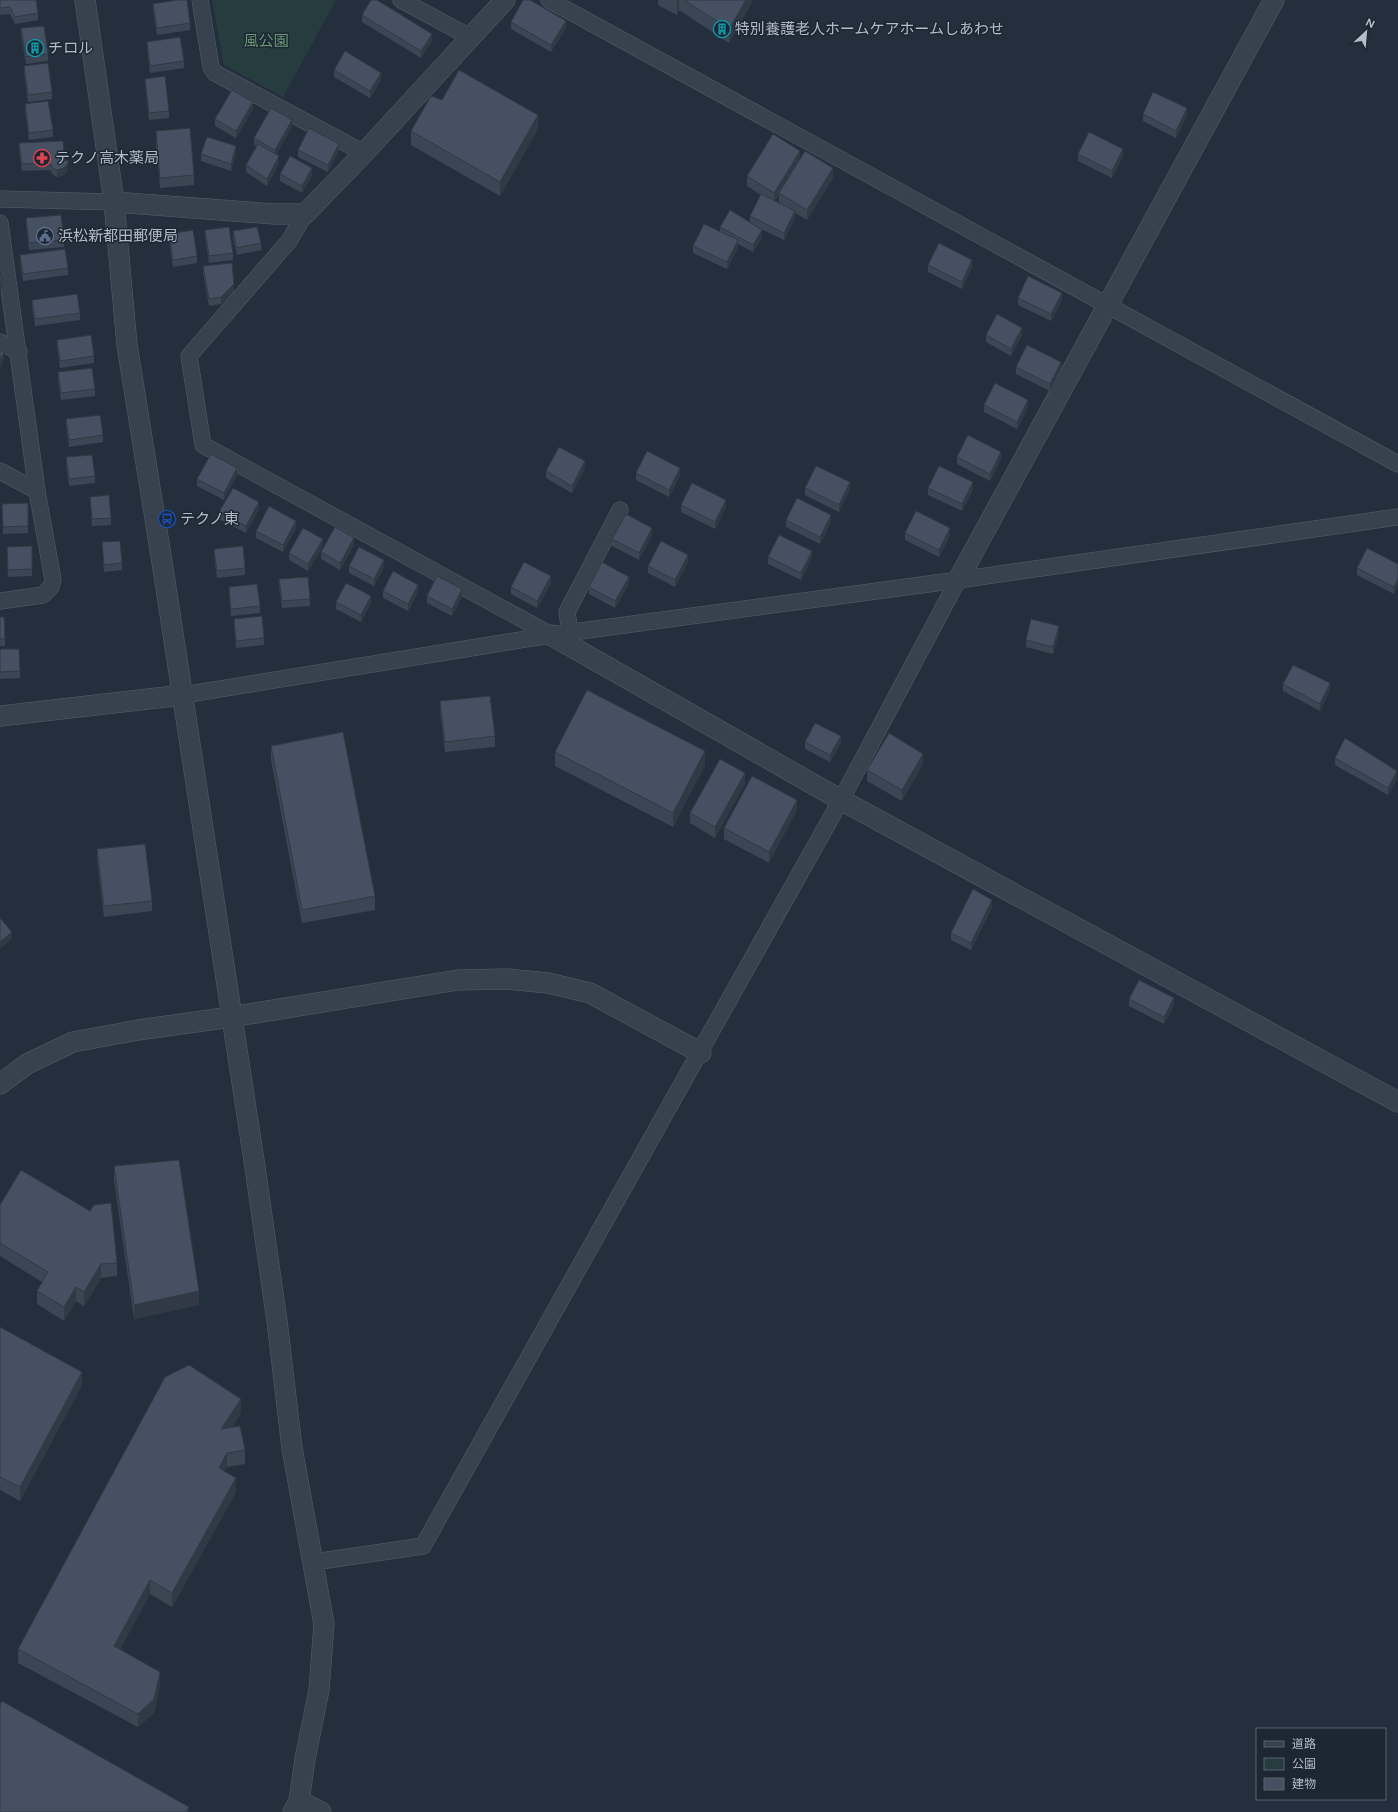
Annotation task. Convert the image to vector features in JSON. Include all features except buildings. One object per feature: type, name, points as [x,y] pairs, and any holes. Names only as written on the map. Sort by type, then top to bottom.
[{"type":"street","points":[[85,0],[114,202],[127,345],[183,695],[257,1182],[277,1321],[292,1448],[314,1562],[324,1624],[319,1690],[296,1806],[321,1812]]},
{"type":"street","points":[[200,0],[211,67],[215,73],[364,153]]},
{"type":"street","points":[[401,0],[470,37]]},
{"type":"street","points":[[505,0],[364,153],[305,214],[289,241],[189,356],[203,444],[550,635],[841,800],[1398,1102]]},
{"type":"street","points":[[549,0],[1398,464]]},
{"type":"street","points":[[314,1562],[423,1546],[532,1350],[701,1053],[841,800],[958,580],[1274,0]]},
{"type":"street","points":[[0,199],[114,202],[274,214],[305,214]]},
{"type":"street","points":[[0,223],[37,491],[52,580],[51,587],[44,595],[0,601]]},
{"type":"street","points":[[0,342],[19,352]]},
{"type":"street","points":[[0,471],[37,491]]},
{"type":"street","points":[[570,632],[567,612],[620,510]]},
{"type":"street","points":[[0,716],[183,695],[570,632],[958,580],[1398,518]]},
{"type":"street","points":[[0,1084],[27,1064],[73,1042],[138,1030],[231,1017],[458,980],[507,979],[548,983],[590,993],[701,1053]]},
{"type":"green space","name":"風公園","points":[[212,0],[336,0],[283,97],[224,65]]},
{"type":"place","name":"特別養護老人ホームケアホームしあわせ","points":[[722,29]]},
{"type":"place","name":"チロル","points":[[35,48]]},
{"type":"place","name":"テクノ高木薬局","points":[[42,158]]},
{"type":"place","name":"浜松新都田郵便局","points":[[45,236]]},
{"type":"place","name":"テクノ東","points":[[167,519]]}]
